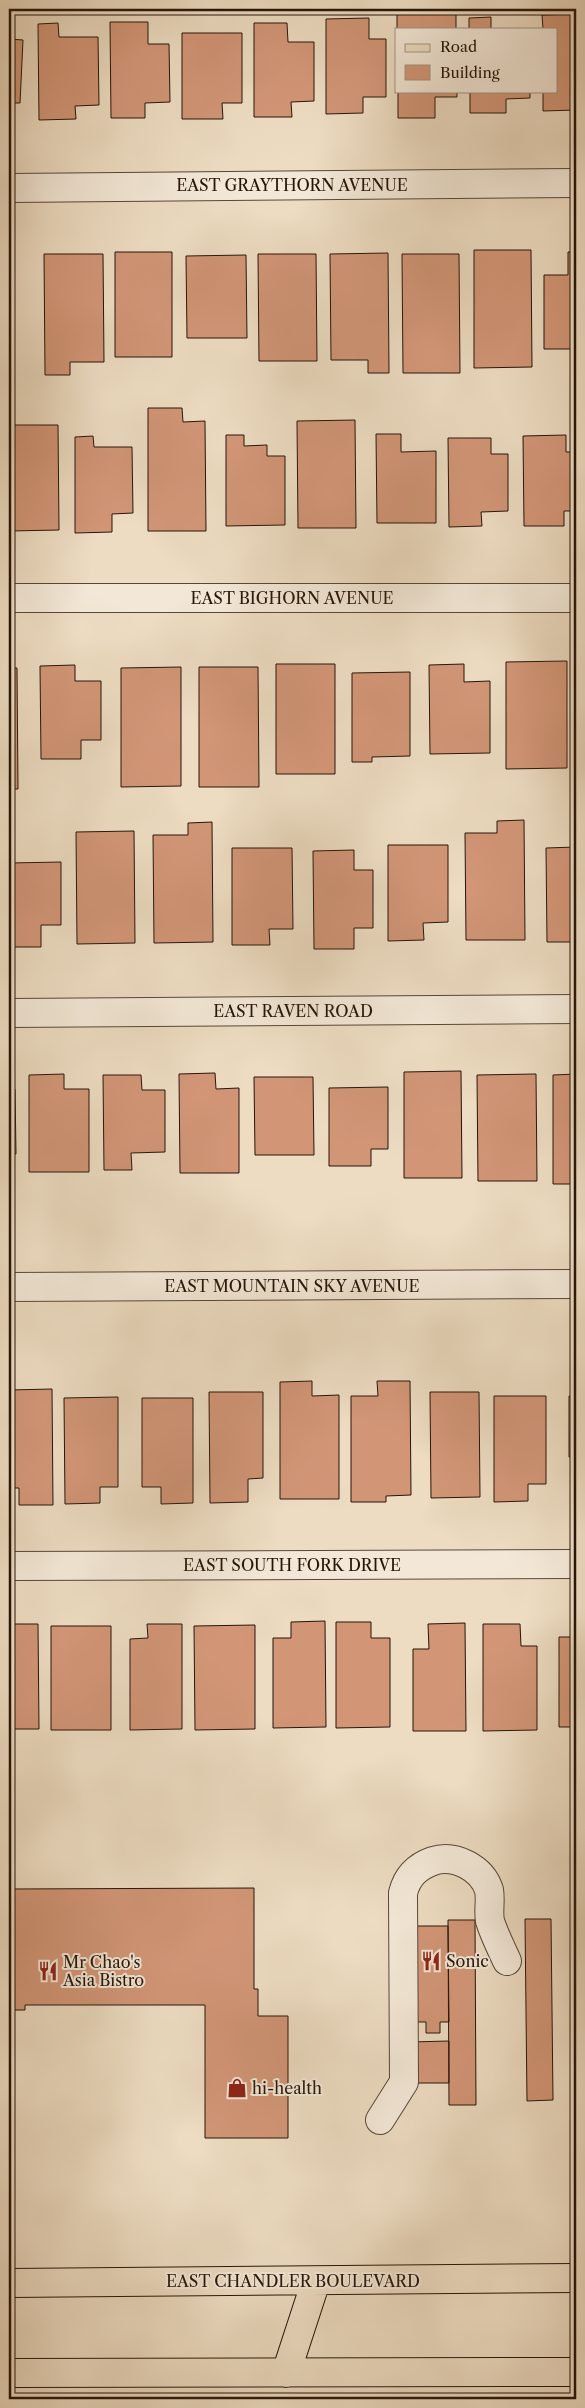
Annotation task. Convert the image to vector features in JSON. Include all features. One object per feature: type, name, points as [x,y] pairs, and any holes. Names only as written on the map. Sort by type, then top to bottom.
[{"type":"main road","name":"EAST CHANDLER BOULEVARD","points":[[9,2283],[576,2278]]},
{"type":"main road","points":[[286,2372],[316,2280]]},
{"type":"main road","points":[[9,2373],[576,2372]]},
{"type":"street","name":"EAST GRAYTHORN AVENUE","points":[[9,188],[576,183]]},
{"type":"street","name":"EAST BIGHORN AVENUE","points":[[9,598],[576,598]]},
{"type":"street","name":"EAST RAVEN ROAD","points":[[9,1013],[576,1009]]},
{"type":"street","name":"EAST MOUNTAIN SKY AVENUE","points":[[9,1287],[576,1284]]},
{"type":"street","name":"EAST SOUTH FORK DRIVE","points":[[9,1566],[576,1564]]},
{"type":"street","points":[[380,2120],[404,2082],[403,1893],[406,1883],[412,1874],[422,1866],[444,1860],[468,1864],[482,1875],[489,1891],[490,1920],[506,1960]]},
{"type":"building","points":[[397,9],[456,9],[456,28],[397,28]]},
{"type":"building","points":[[576,14],[576,110],[543,111],[543,92],[558,92],[558,28],[543,28],[542,15]]},
{"type":"building","points":[[491,17],[491,28],[469,28],[469,18]]},
{"type":"building","points":[[369,18],[369,39],[386,39],[386,97],[363,97],[363,113],[326,114],[326,19]]},
{"type":"building","points":[[110,22],[148,22],[148,44],[169,44],[170,102],[145,103],[145,118],[111,118]]},
{"type":"building","points":[[58,23],[59,37],[98,37],[99,105],[75,106],[76,119],[39,120],[38,24]]},
{"type":"building","points":[[254,23],[287,23],[288,42],[314,42],[314,101],[291,102],[292,117],[254,117]]},
{"type":"building","points":[[182,33],[242,33],[242,103],[222,103],[223,119],[182,119]]},
{"type":"building","points":[[9,39],[23,40],[20,103],[9,103]]},
{"type":"building","points":[[398,92],[457,92],[457,97],[435,97],[435,118],[398,118]]},
{"type":"building","points":[[470,92],[530,92],[530,98],[506,99],[506,113],[470,113]]},
{"type":"building","points":[[474,250],[531,250],[532,367],[474,368]]},
{"type":"building","points":[[115,252],[172,252],[172,357],[115,357]]},
{"type":"building","points":[[568,252],[576,252],[576,349],[544,349],[544,275],[568,275]]},
{"type":"building","points":[[388,253],[389,373],[368,373],[368,360],[331,360],[330,254]]},
{"type":"building","points":[[44,254],[103,254],[104,362],[70,362],[70,375],[45,375]]},
{"type":"building","points":[[258,254],[316,254],[317,361],[259,361]]},
{"type":"building","points":[[402,254],[459,254],[460,373],[403,373]]},
{"type":"building","points":[[246,255],[247,338],[187,338],[186,256]]},
{"type":"building","points":[[148,408],[182,408],[183,422],[205,421],[206,531],[148,531]]},
{"type":"building","points":[[355,420],[356,528],[298,528],[297,421]]},
{"type":"building","points":[[9,425],[58,425],[59,530],[9,531]]},
{"type":"building","points":[[376,434],[401,434],[401,452],[436,451],[436,523],[377,523]]},
{"type":"building","points":[[226,435],[244,435],[244,446],[267,445],[267,456],[285,456],[285,525],[226,526]]},
{"type":"building","points":[[566,435],[566,452],[576,452],[576,511],[564,511],[564,526],[524,526],[523,436]]},
{"type":"building","points":[[93,436],[94,447],[132,447],[133,513],[112,514],[112,532],[75,533],[75,437]]},
{"type":"building","points":[[448,438],[491,438],[491,454],[508,454],[508,511],[481,512],[482,526],[449,527]]},
{"type":"building","points":[[567,661],[567,768],[506,769],[506,662]]},
{"type":"building","points":[[276,664],[335,664],[335,774],[276,774]]},
{"type":"building","points":[[464,664],[464,682],[490,681],[490,753],[430,754],[429,665]]},
{"type":"building","points":[[75,665],[75,681],[101,681],[101,740],[81,740],[81,759],[41,759],[40,666]]},
{"type":"building","points":[[181,667],[181,786],[121,787],[121,668]]},
{"type":"building","points":[[199,667],[258,667],[259,787],[199,787]]},
{"type":"building","points":[[9,668],[17,668],[18,789],[9,789]]},
{"type":"building","points":[[410,672],[410,756],[372,757],[372,762],[352,762],[352,673]]},
{"type":"building","points":[[524,820],[525,940],[466,940],[465,833],[497,833],[497,821]]},
{"type":"building","points":[[212,822],[213,942],[154,943],[153,835],[188,835],[188,823]]},
{"type":"building","points":[[134,831],[135,943],[77,944],[76,832]]},
{"type":"building","points":[[388,845],[448,845],[448,922],[423,923],[424,940],[388,941]]},
{"type":"building","points":[[576,847],[576,942],[547,942],[546,848]]},
{"type":"building","points":[[232,848],[292,848],[293,929],[269,929],[270,945],[232,945]]},
{"type":"building","points":[[354,850],[354,870],[373,870],[373,928],[354,928],[354,949],[314,949],[313,851]]},
{"type":"building","points":[[61,862],[61,925],[41,925],[41,947],[9,947],[9,863]]},
{"type":"building","points":[[461,1071],[462,1178],[404,1178],[404,1072]]},
{"type":"building","points":[[215,1073],[216,1089],[239,1088],[239,1173],[180,1173],[179,1074]]},
{"type":"building","points":[[64,1074],[64,1089],[89,1089],[89,1172],[29,1172],[29,1075]]},
{"type":"building","points":[[536,1074],[537,1181],[478,1181],[477,1075]]},
{"type":"building","points":[[576,1074],[576,1184],[553,1184],[553,1075]]},
{"type":"building","points":[[103,1075],[141,1075],[142,1090],[165,1090],[165,1152],[131,1153],[132,1170],[104,1170]]},
{"type":"building","points":[[254,1077],[313,1077],[314,1155],[255,1155]]},
{"type":"building","points":[[388,1087],[388,1149],[371,1149],[371,1166],[329,1166],[329,1088]]},
{"type":"building","points":[[9,1089],[15,1089],[16,1154],[9,1154]]},
{"type":"building","points":[[312,1381],[312,1396],[339,1395],[339,1499],[280,1499],[280,1382]]},
{"type":"building","points":[[377,1381],[410,1381],[411,1495],[386,1496],[386,1502],[351,1502],[351,1396],[378,1396]]},
{"type":"building","points":[[52,1389],[53,1505],[19,1505],[19,1488],[9,1488],[9,1390]]},
{"type":"building","points":[[209,1392],[263,1392],[263,1478],[248,1479],[248,1502],[210,1503]]},
{"type":"building","points":[[430,1392],[479,1392],[480,1497],[431,1498]]},
{"type":"building","points":[[494,1396],[546,1396],[546,1484],[528,1484],[528,1501],[494,1502]]},
{"type":"building","points":[[569,1396],[576,1396],[576,1457],[569,1457]]},
{"type":"building","points":[[118,1397],[118,1487],[100,1487],[100,1503],[65,1504],[64,1398]]},
{"type":"building","points":[[142,1398],[193,1398],[193,1503],[161,1504],[161,1487],[142,1487]]},
{"type":"building","points":[[325,1621],[326,1727],[273,1728],[273,1638],[291,1638],[291,1622]]},
{"type":"building","points":[[336,1622],[371,1622],[371,1638],[390,1638],[390,1727],[336,1728]]},
{"type":"building","points":[[465,1623],[466,1731],[413,1731],[413,1649],[429,1649],[428,1624]]},
{"type":"building","points":[[9,1624],[38,1624],[39,1729],[9,1729]]},
{"type":"building","points":[[147,1624],[182,1624],[182,1729],[130,1730],[130,1639],[148,1638]]},
{"type":"building","points":[[483,1624],[520,1624],[521,1646],[537,1646],[537,1730],[483,1731]]},
{"type":"building","points":[[255,1625],[255,1729],[195,1730],[194,1626]]},
{"type":"building","points":[[51,1626],[111,1626],[111,1730],[51,1730]]},
{"type":"building","points":[[559,1637],[576,1637],[576,1727],[559,1727]]},
{"type":"building","points":[[254,1888],[254,1989],[258,1989],[258,2016],[288,2016],[288,2138],[205,2138],[205,2005],[25,2005],[25,2010],[9,2010],[9,1889]]},
{"type":"building","points":[[525,1919],[551,1919],[553,2100],[527,2101]]},
{"type":"building","points":[[448,1920],[475,1920],[476,2105],[449,2105]]},
{"type":"building","name":"Sonic","points":[[413,1926],[448,1926],[449,2022],[440,2022],[440,2033],[426,2033],[426,2022],[410,2022]]},
{"type":"building","points":[[449,2041],[449,2083],[410,2083],[410,2042]]},
{"type":"place","name":"Sonic","points":[[431,1961]]},
{"type":"place","name":"Mr Chao's Asia Bistro","points":[[48,1971]]},
{"type":"place","name":"hi-health","points":[[237,2088]]}]
